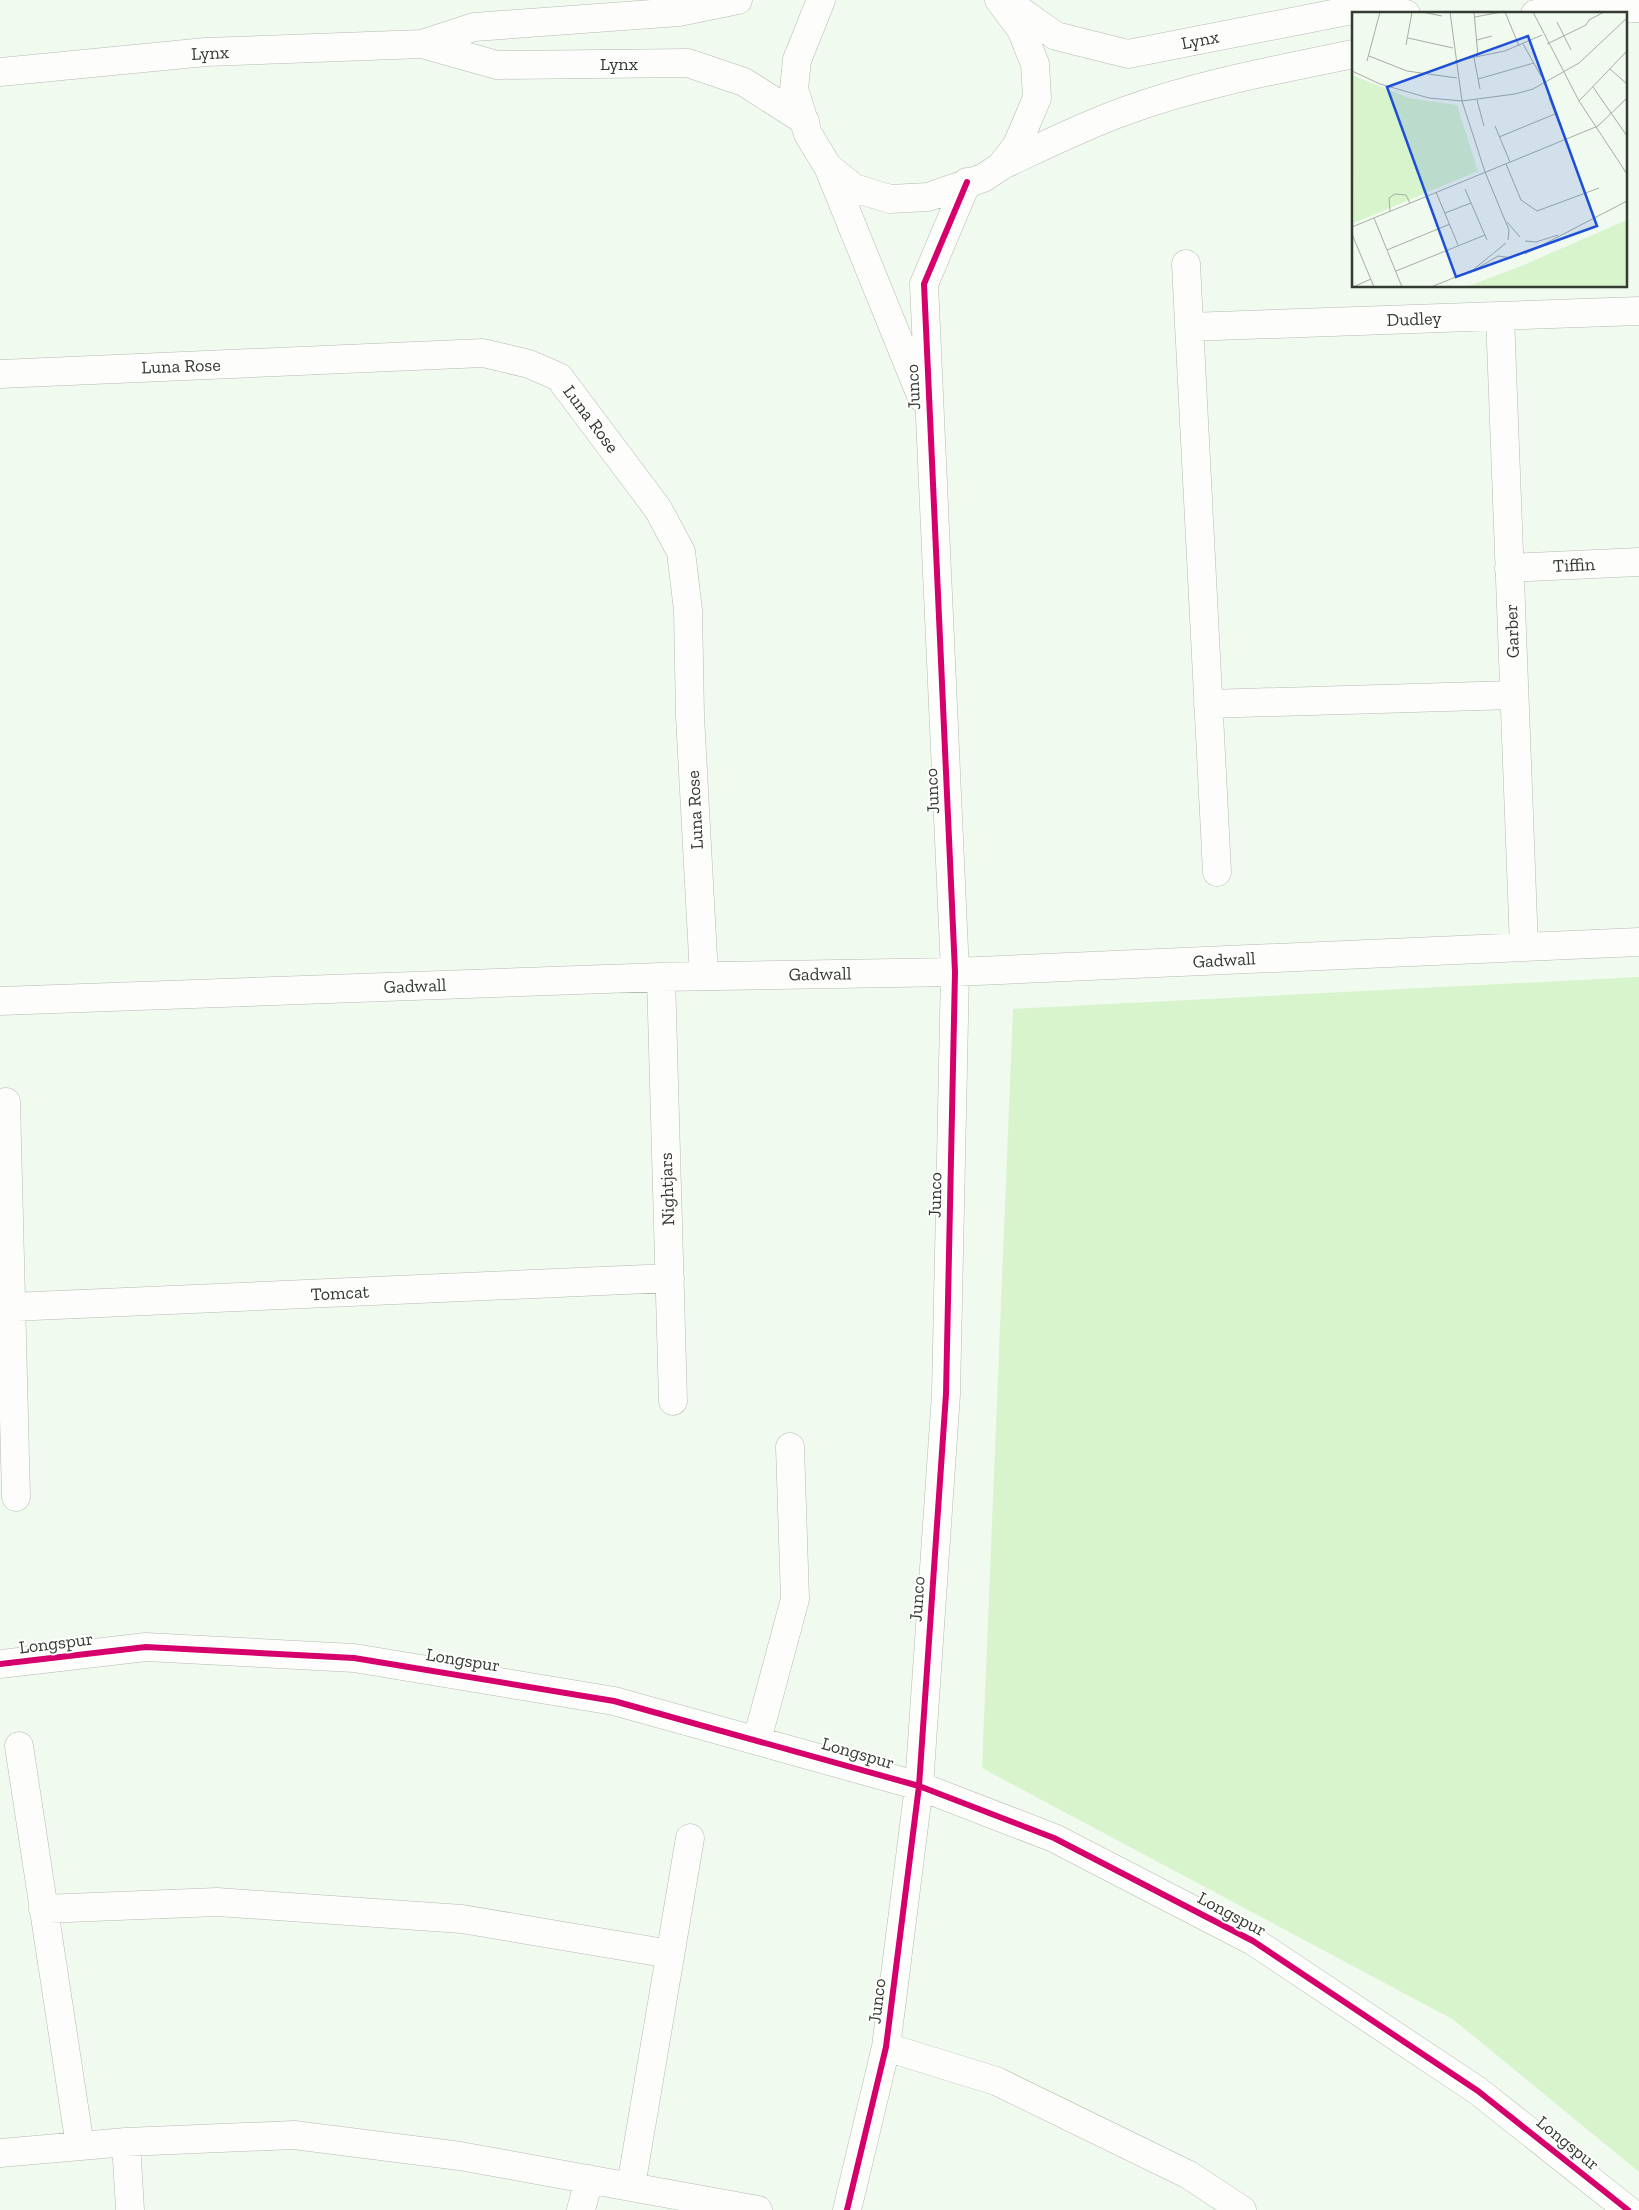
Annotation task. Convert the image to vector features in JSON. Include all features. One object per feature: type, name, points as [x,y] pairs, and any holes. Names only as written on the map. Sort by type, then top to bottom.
[{"type":"street","name":"Lynx","points":[[0,72],[206,52],[422,44],[474,27],[679,12],[738,0]]},
{"type":"street","points":[[821,0],[796,60],[794,89],[808,134],[828,167],[854,188],[890,199],[928,197],[983,178],[1000,167],[1047,144],[1125,111],[1227,80],[1352,54]]},
{"type":"street","points":[[999,0],[1021,29],[1035,64],[1037,98],[1018,144],[1000,167]]},
{"type":"street","name":"Lynx","points":[[1005,0],[1056,36],[1128,54],[1378,5],[1400,12]]},
{"type":"street","points":[[1570,12],[1639,8]]},
{"type":"street","name":"Lynx","points":[[422,44],[497,65],[688,63],[744,82],[804,121]]},
{"type":"street","name":"Junco","points":[[828,167],[929,416]]},
{"type":"street","name":"Junco","points":[[847,2210],[886,2046],[919,1786],[946,1394],[955,972],[924,284],[967,182]]},
{"type":"street","points":[[1186,264],[1216,872]]},
{"type":"street","name":"Dudley","points":[[1189,327],[1639,311]]},
{"type":"street","name":"Garber","points":[[1500,316],[1524,947]]},
{"type":"street","name":"Luna Rose","points":[[0,374],[483,353],[529,364],[559,377],[658,509],[681,552],[688,610],[690,716],[704,976]]},
{"type":"street","name":"Tiffin","points":[[1509,568],[1639,562]]},
{"type":"street","points":[[1208,704],[1514,695]]},
{"type":"street","name":"Gadwall","points":[[0,1001],[660,977],[955,972],[1639,942]]},
{"type":"street","name":"Nightjars","points":[[660,977],[673,1401]]},
{"type":"street","points":[[6,1102],[16,1497]]},
{"type":"street","name":"Tomcat","points":[[11,1307],[670,1278]]},
{"type":"street","points":[[757,1740],[795,1599],[790,1447]]},
{"type":"street","name":"Longspur","points":[[0,1664],[146,1647],[354,1658],[614,1700],[919,1786],[1054,1838],[1252,1941],[1478,2091],[1628,2210]]},
{"type":"street","points":[[19,1746],[80,2146]]},
{"type":"street","points":[[631,2186],[690,1838]]},
{"type":"street","points":[[43,1909],[217,1902],[462,1919],[670,1954]]},
{"type":"street","points":[[886,2046],[996,2081],[1189,2175],[1242,2210]]},
{"type":"street","points":[[0,2153],[126,2142],[294,2135],[460,2156],[590,2178],[758,2210]]},
{"type":"street","points":[[126,2142],[130,2210]]},
{"type":"street","points":[[581,2210],[590,2178]]},
{"type":"green space","points":[[1639,977],[1639,2172],[1454,2020],[982,1768],[1013,1009]]},
{"type":"cycle path","points":[[847,2210],[886,2047],[919,1786],[946,1394],[955,972],[924,284],[967,182]]},
{"type":"cycle path","points":[[0,1664],[146,1647],[354,1658],[614,1701],[919,1786],[1054,1838],[1253,1941],[1478,2091],[1628,2210]]}]
